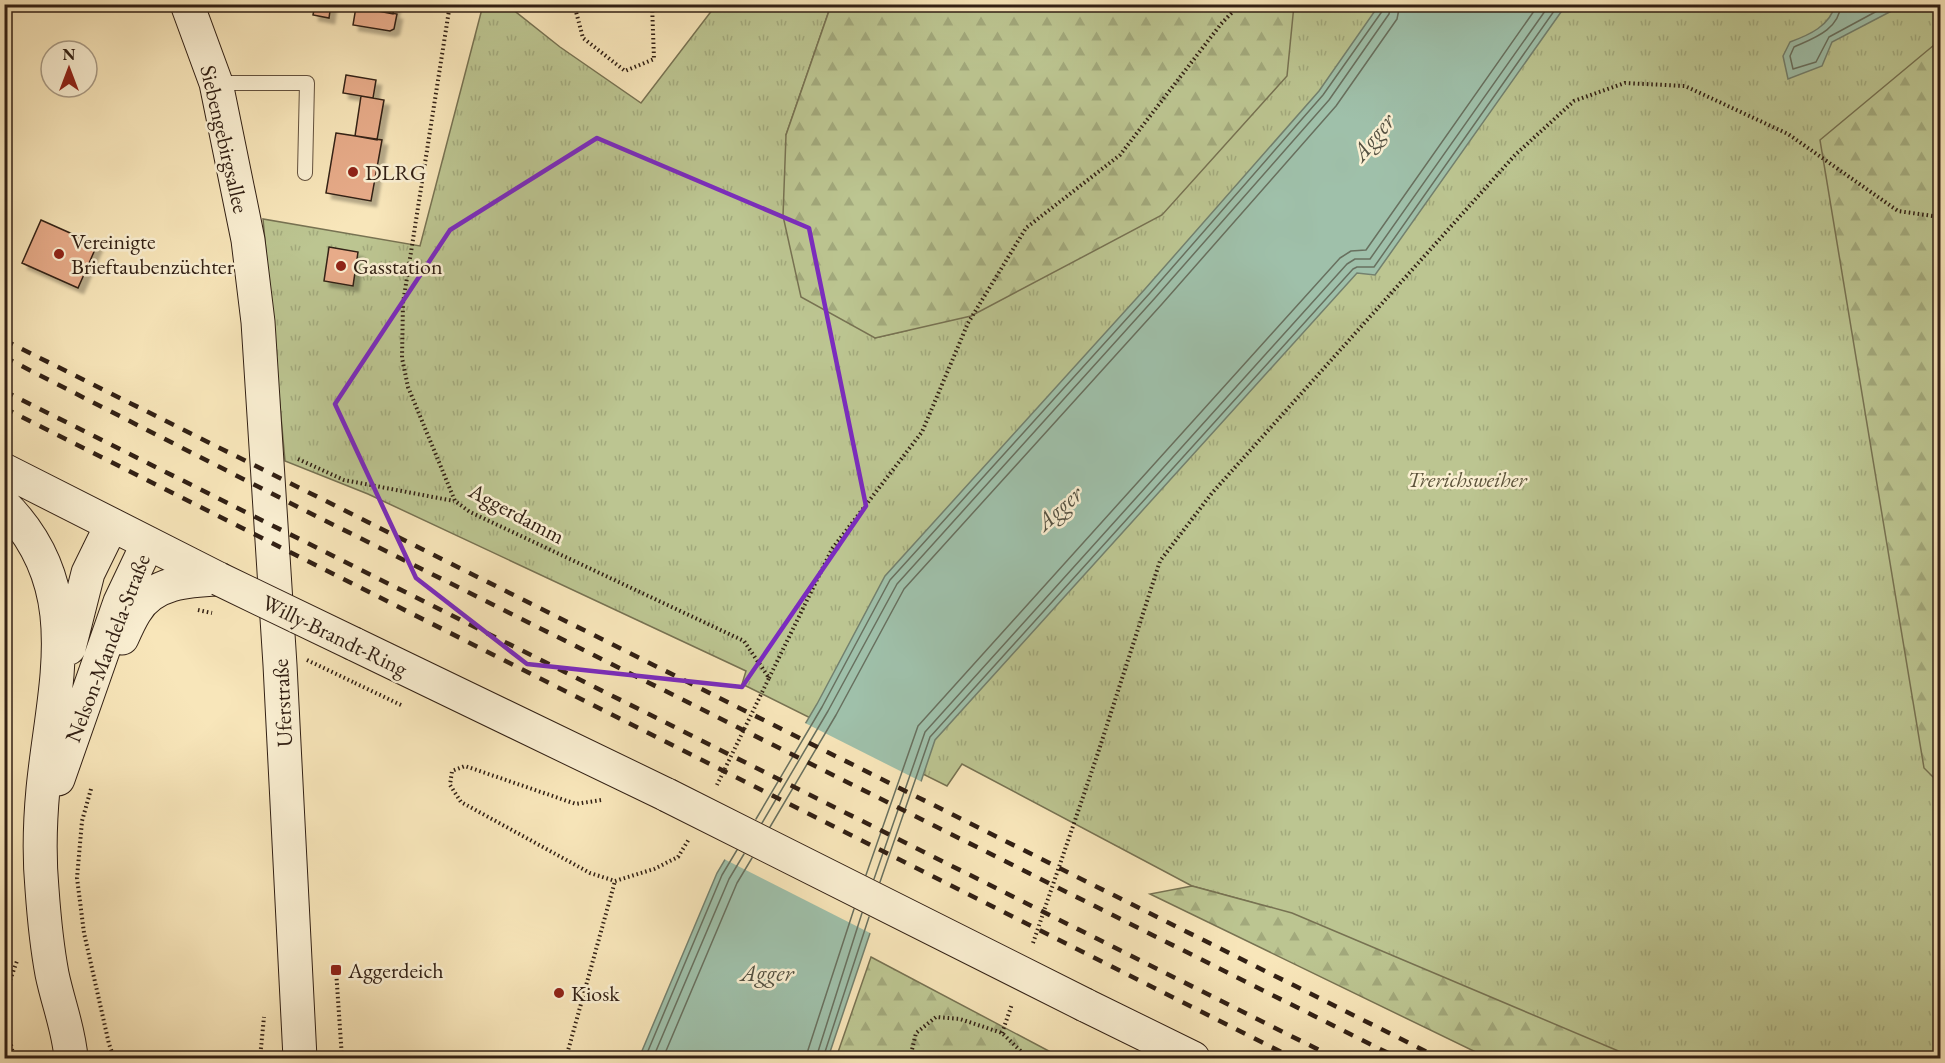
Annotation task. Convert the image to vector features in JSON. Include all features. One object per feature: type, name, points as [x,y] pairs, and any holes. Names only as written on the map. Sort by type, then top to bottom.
[{"type":"street","name":"Siebengebirgsallee","points":[[188,4],[216,83],[248,240]]},
{"type":"street","name":"Uferstraße","points":[[248,240],[258,322],[267,444],[300,1059]]},
{"type":"street","name":"Willy-Brandt-Ring","points":[[4,470],[148,543],[204,575],[354,644],[667,795],[1193,1059]]},
{"type":"street","name":"Nelson-Mandela-Straße","points":[[4,505],[37,545],[49,572],[58,609],[59,649],[43,790],[41,887],[52,973],[72,1054]]},
{"type":"street","name":"Nelson-Mandela-Straße","points":[[55,696],[88,573],[111,526]]},
{"type":"street","name":"Nelson-Mandela-Straße","points":[[41,832],[120,602],[148,543]]},
{"type":"street","name":"Nelson-Mandela-Straße","points":[[67,753],[136,610],[153,594],[170,585],[204,575]]},
{"type":"street","points":[[280,1059],[286,1024],[297,1000]]},
{"type":"lane","points":[[216,83],[307,83],[305,173]]},
{"type":"path","name":"Aggerdamm","points":[[450,4],[403,303],[402,358],[408,387],[455,501],[480,517],[744,641],[769,678]]},
{"type":"path","points":[[574,4],[583,39],[625,71],[654,59],[652,4]]},
{"type":"path","points":[[712,795],[832,549],[922,432],[968,323],[1026,228],[1120,155],[1221,24],[1240,4]]},
{"type":"path","points":[[1032,945],[1097,756],[1160,561],[1212,493],[1515,155],[1574,101],[1626,83],[1685,86],[1788,134],[1898,211],[1941,217]]},
{"type":"path","points":[[267,444],[344,480],[455,501]]},
{"type":"path","points":[[605,799],[576,804],[465,766],[452,771],[450,785],[461,802],[590,873],[615,881],[654,869],[678,857],[690,837]]},
{"type":"path","points":[[94,778],[82,822],[77,878],[84,933],[114,1059]]},
{"type":"path","points":[[566,1059],[615,881]]},
{"type":"path","points":[[336,970],[342,1059]]},
{"type":"path","points":[[1002,1033],[1014,1000]]},
{"type":"path","points":[[4,1014],[14,1059]]},
{"type":"path","points":[[910,1059],[916,1033],[936,1017],[960,1019],[1002,1033],[1028,1059]]},
{"type":"highlighted area","points":[[597,138],[809,228],[866,506],[742,687],[527,664],[416,578],[335,404],[450,230]]},
{"type":"green space","points":[[831,4],[1294,5],[1287,76],[1162,215],[971,316],[875,338],[801,297],[783,216],[786,135]]},
{"type":"green space","name":"Trerichsweiher","points":[[483,5],[507,5],[560,47],[641,103],[716,5],[831,5],[786,135],[875,338],[909,330],[1096,5],[1940,5],[1940,1058],[1576,1058],[1254,903],[1192,886],[962,764],[947,786],[742,684],[746,671],[368,494],[285,461],[263,219],[420,246]]},
{"type":"green space","points":[[1940,40],[1940,784],[1924,768],[1820,140]]},
{"type":"green space","points":[[1192,886],[1292,913],[1635,1058],[1488,1058],[1150,894]]},
{"type":"green space","points":[[871,957],[1062,1058],[836,1058]]},
{"type":"water","name":"Agger","points":[[1379,5],[1566,5],[1375,275],[1357,273],[935,740],[828,1058],[639,1058],[717,873],[817,704],[885,576],[1145,289],[1319,91]]},
{"type":"water","points":[[1835,5],[1903,5],[1832,42],[1822,66],[1788,79],[1783,56],[1790,42],[1818,29],[1829,19]]},
{"type":"pier","points":[[803,722],[924,783],[872,934],[722,858]]},
{"type":"building","points":[[315,4],[331,4],[329,18],[313,15]]},
{"type":"building","points":[[356,4],[395,4],[393,14],[356,7]]},
{"type":"building","points":[[356,7],[397,14],[394,29],[390,31],[353,25]]},
{"type":"building","points":[[346,75],[376,80],[373,98],[343,93]]},
{"type":"building","points":[[361,96],[384,100],[377,140],[355,136]]},
{"type":"building","name":"DLRG","points":[[336,133],[382,140],[371,201],[326,193]]},
{"type":"building","name":"Vereinigte Brieftaubenzüchter","points":[[41,220],[97,245],[78,288],[22,263]]},
{"type":"building","name":"Gasstation","points":[[329,247],[358,252],[353,286],[324,281]]},
{"type":"railway","points":[[4,340],[1439,1058]]},
{"type":"railway","points":[[4,357],[300,508],[1398,1058]]},
{"type":"railway","points":[[4,391],[1335,1058]]},
{"type":"railway","points":[[4,408],[1293,1058]]},
{"type":"place","name":"DLRG","points":[[353,172]]},
{"type":"place","name":"Vereinigte Brieftaubenzüchter","points":[[59,254]]},
{"type":"place","name":"Gasstation","points":[[341,266]]},
{"type":"place","name":"Aggerdeich","points":[[336,970]]},
{"type":"place","name":"Kiosk","points":[[559,993]]}]
